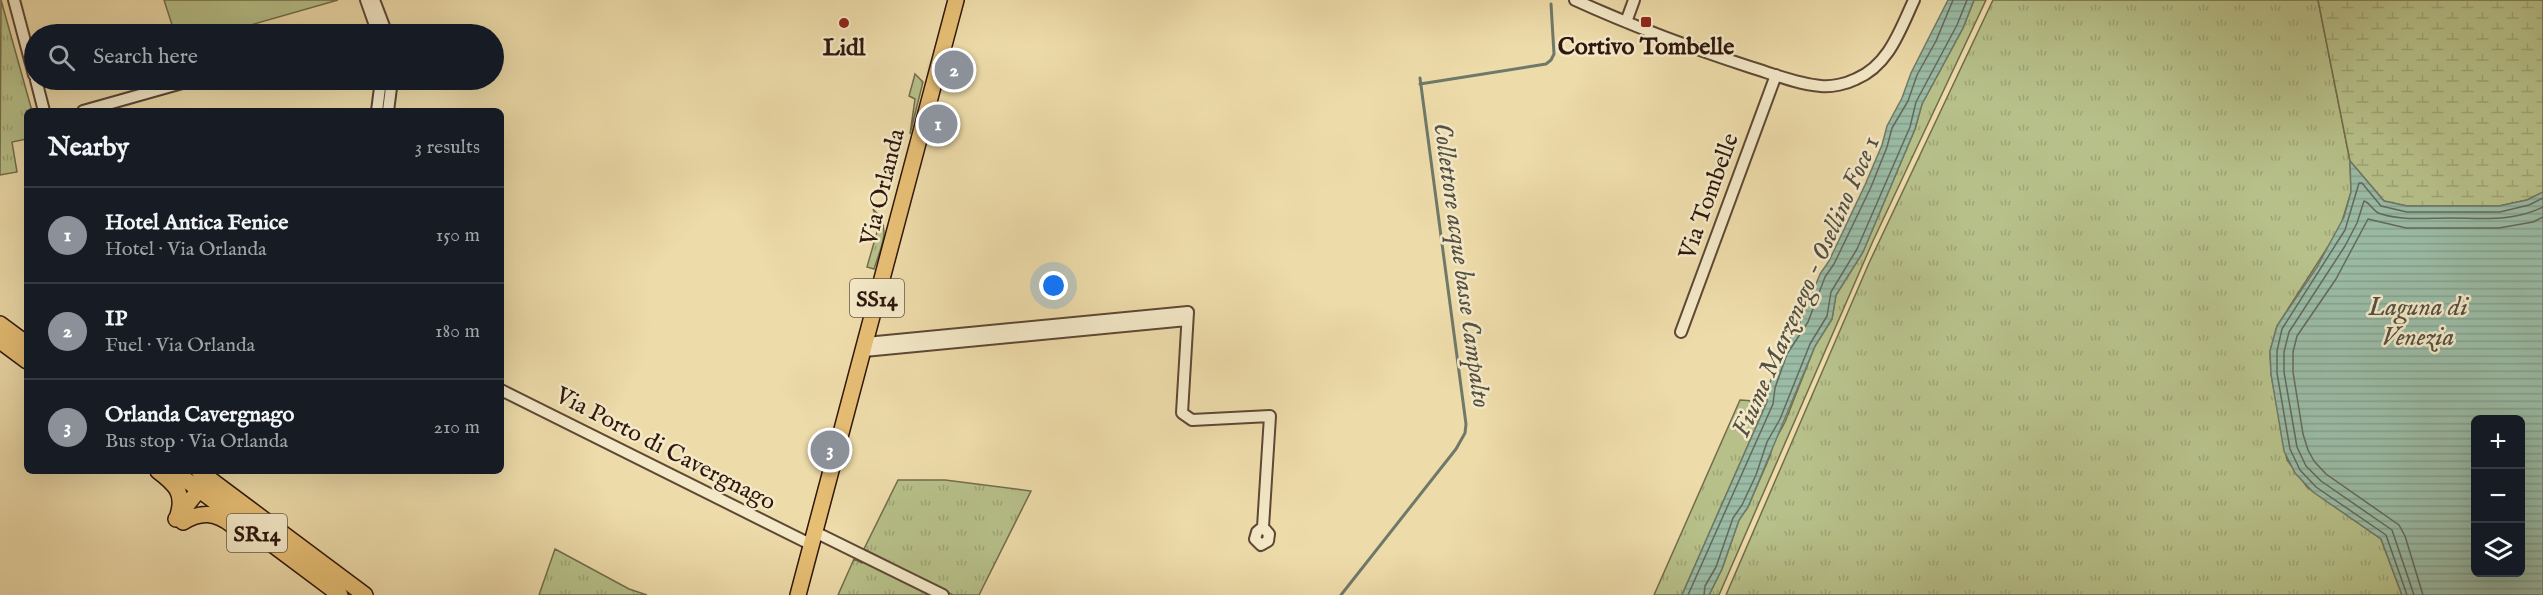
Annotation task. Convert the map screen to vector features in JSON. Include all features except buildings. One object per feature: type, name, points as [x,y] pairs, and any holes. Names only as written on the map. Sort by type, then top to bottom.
[{"type":"main road","name":"Via Orlanda","points":[[798,595],[865,347],[934,74],[956,0]]},
{"type":"main road","points":[[0,324],[24,342]]},
{"type":"main road","points":[[0,341],[24,359]]},
{"type":"main road","points":[[162,474],[179,489],[179,520]]},
{"type":"main road","points":[[178,474],[202,490],[214,491],[320,571]]},
{"type":"main road","points":[[191,474],[199,481],[202,490]]},
{"type":"main road","name":"SR14","points":[[203,474],[320,571],[340,595]]},
{"type":"main road","points":[[179,520],[202,490]]},
{"type":"main road","points":[[179,520],[198,514],[216,515],[273,556],[320,571]]},
{"type":"main road","name":"SR14","points":[[320,571],[365,595]]},
{"type":"street","points":[[14,0],[24,38]]},
{"type":"street","points":[[366,0],[374,24]]},
{"type":"street","points":[[374,0],[383,24]]},
{"type":"street","points":[[1575,0],[1706,52],[1776,75],[1821,86],[1839,85],[1856,80],[1872,71],[1885,57],[1896,39],[1914,0]]},
{"type":"street","points":[[1626,22],[1634,0]]},
{"type":"street","name":"Via Tombelle","points":[[1681,332],[1776,75]]},
{"type":"street","points":[[39,90],[43,108]]},
{"type":"street","points":[[92,108],[146,90]]},
{"type":"street","points":[[377,108],[380,90]]},
{"type":"street","points":[[388,108],[391,90]]},
{"type":"street","points":[[865,347],[1187,320],[1182,413],[1192,420],[1270,416],[1263,527]]},
{"type":"street","name":"Via Porto di Cavergnago","points":[[504,391],[814,539],[943,595]]},
{"type":"green space","points":[[1,0],[24,82],[24,90],[26,90],[31,108],[24,108],[24,140],[12,142],[17,172],[0,175]]},
{"type":"green space","points":[[164,0],[338,0],[254,24],[172,24]]},
{"type":"green space","points":[[1974,0],[1986,0],[1873,241],[1719,595],[1709,595],[1722,569],[1739,520],[1748,507],[1773,444],[1785,422],[1815,346],[1832,319],[1836,295],[1863,252],[1915,129],[1922,104],[1963,28]]},
{"type":"green space","points":[[1993,0],[2318,0],[2350,161],[2351,192],[2340,228],[2277,326],[2270,351],[2271,374],[2287,460],[2307,487],[2381,539],[2402,595],[1726,595],[1869,263]]},
{"type":"green space","points":[[2318,0],[2543,0],[2543,192],[2527,200],[2499,206],[2407,206],[2384,201],[2350,161]]},
{"type":"green space","points":[[915,74],[923,82],[910,134],[915,99],[909,96]]},
{"type":"green space","points":[[873,209],[883,223],[884,230],[874,269],[867,267],[879,225]]},
{"type":"green space","points":[[1740,400],[1767,402],[1682,595],[1654,595]]},
{"type":"green space","points":[[898,480],[945,480],[1031,491],[979,595],[953,595],[864,549]]},
{"type":"green space","points":[[555,549],[629,589],[647,595],[539,595]]},
{"type":"green space","points":[[854,559],[862,563],[865,559],[935,595],[838,595]]},
{"type":"water","points":[[1948,0],[1974,0],[1963,28],[1922,104],[1915,129],[1863,252],[1836,295],[1832,319],[1815,346],[1748,507],[1739,520],[1722,569],[1709,595],[1682,595],[1767,402],[1768,388],[1781,352],[1802,319],[1820,274],[1829,261],[1865,185],[1882,145],[1887,126],[1902,98],[1911,73]]},
{"type":"water","name":"Laguna di Venezia","points":[[2350,161],[2384,201],[2407,206],[2499,206],[2527,200],[2543,192],[2543,595],[2402,595],[2381,539],[2313,492],[2295,473],[2284,451],[2271,374],[2270,351],[2277,326],[2317,267],[2344,217],[2351,192]]},
{"type":"waterway","points":[[1420,84],[1546,64],[1554,54],[1551,4]]},
{"type":"waterway","name":"Collettore acque basse Campalto","points":[[1341,595],[1456,449],[1465,433],[1466,424],[1420,78]]},
{"type":"place","name":"Cortivo Tombelle","points":[[1646,22]]},
{"type":"place","name":"Lidl","points":[[844,23]]},
{"type":"place","name":"IP","points":[[954,70]]},
{"type":"place","name":"Hotel Antica Fenice","points":[[938,124]]},
{"type":"place","name":"Orlanda Cavergnago","points":[[830,450]]},
{"type":"water label","name":"Fiume Marzenego - Osellino Foce 1","points":[[1805,286]]}]
